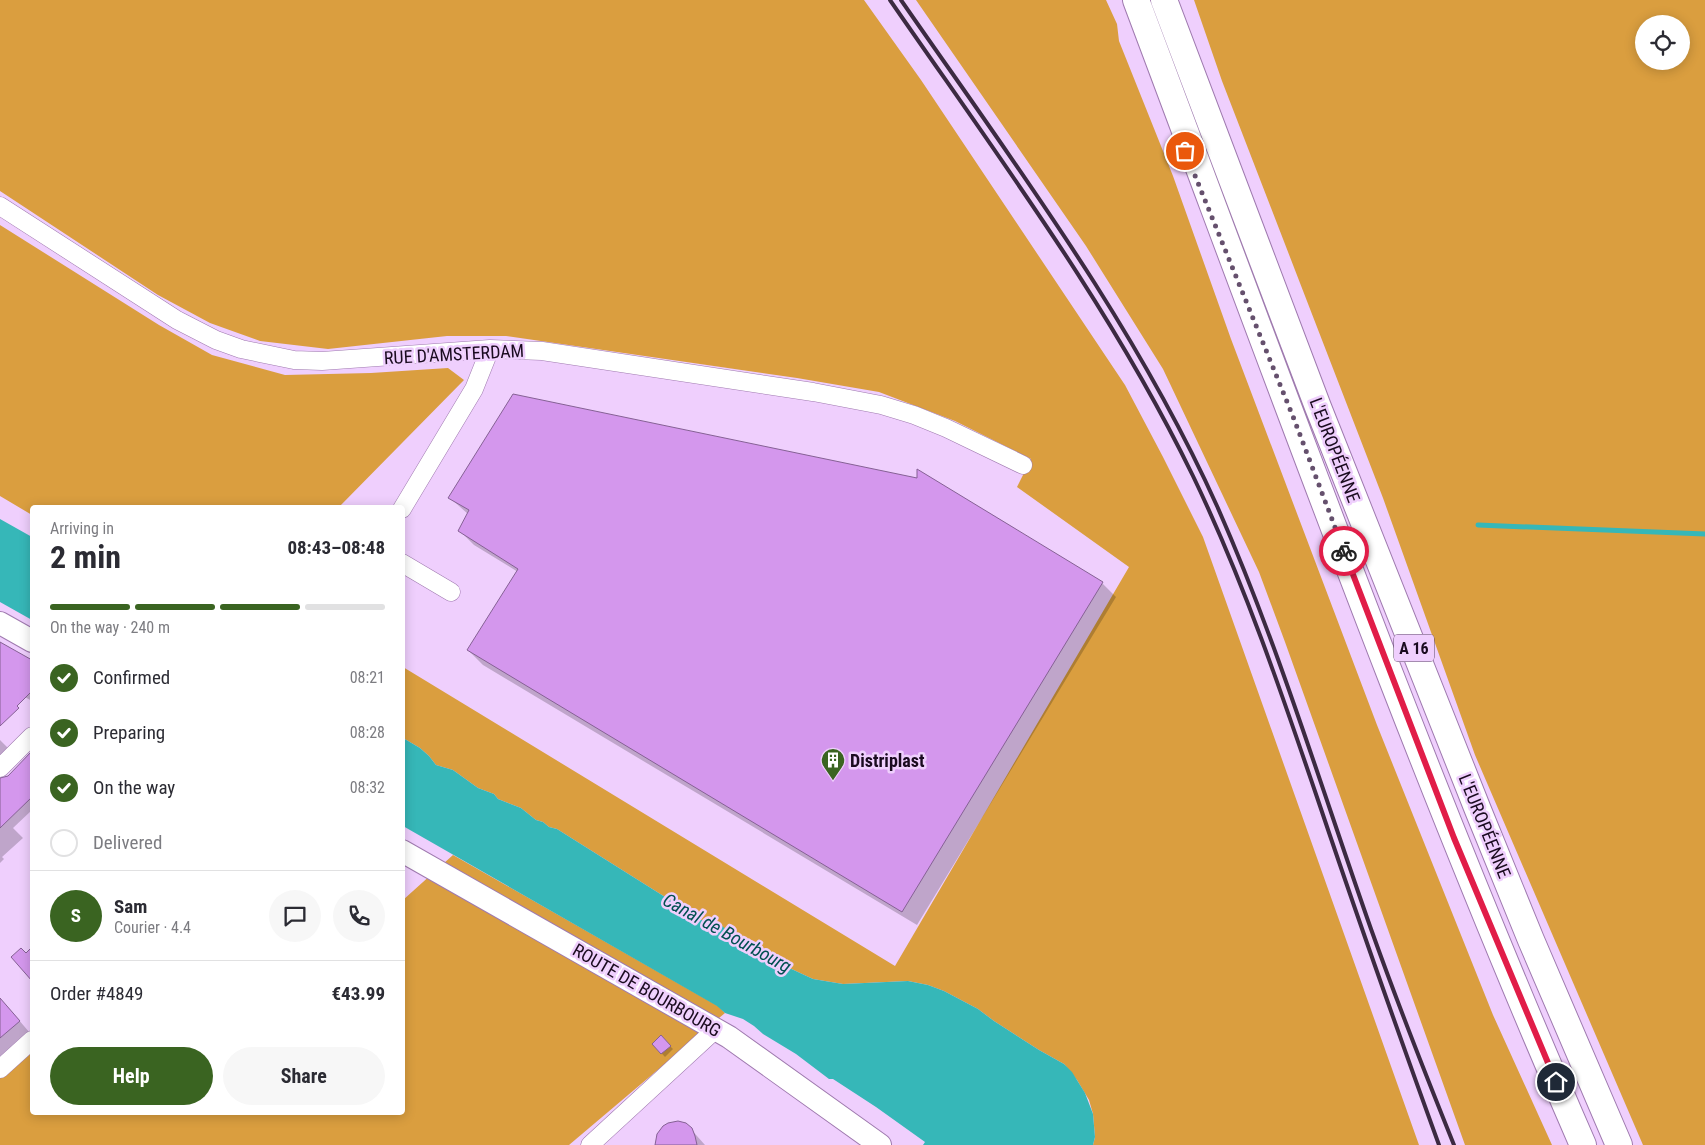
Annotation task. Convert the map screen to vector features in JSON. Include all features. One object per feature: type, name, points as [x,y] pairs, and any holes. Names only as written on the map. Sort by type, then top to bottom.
[{"type":"highway","points":[[1124,0],[1294,419]]},
{"type":"highway","name":"L'EUROPÉENNE","points":[[1136,0],[1454,838],[1583,1145]]},
{"type":"highway","name":"L'EUROPÉENNE","points":[[1164,0],[1318,407],[1478,810],[1535,949],[1620,1145]]},
{"type":"highway","points":[[1177,0],[1260,254]]},
{"type":"main road","points":[[0,623],[30,640]]},
{"type":"main road","name":"ROUTE DE BOURBOURG","points":[[405,853],[716,1029],[756,1055],[880,1145]]},
{"type":"street","name":"RUE D'AMSTERDAM","points":[[0,206],[177,320],[216,340],[241,349],[294,360],[322,361],[490,349],[542,351],[813,392],[881,405],[914,415],[946,428],[1023,464]]},
{"type":"street","points":[[404,505],[474,389],[490,349]]},
{"type":"street","points":[[405,565],[451,592]]},
{"type":"street","points":[[0,768],[29,740]]},
{"type":"street","points":[[590,1145],[716,1029]]},
{"type":"street","points":[[0,1069],[30,1042]]},
{"type":"shaded area","points":[[0,0],[864,0],[921,80],[1125,385],[1203,537],[1419,1145],[1093,1145],[1095,1137],[1093,1114],[1089,1100],[1077,1080],[1064,1064],[1039,1050],[978,1009],[944,991],[928,985],[908,981],[843,984],[813,979],[785,966],[770,952],[761,949],[750,940],[740,939],[715,923],[708,924],[557,829],[536,820],[521,808],[498,799],[494,794],[478,788],[453,770],[436,765],[420,748],[405,739],[405,668],[895,966],[1129,567],[1017,487],[1031,459],[955,421],[879,392],[797,378],[506,336],[447,336],[328,349],[260,341],[210,323],[158,295],[0,191]]},
{"type":"shaded area","points":[[916,0],[1106,0],[1117,24],[1119,41],[1173,176],[1231,339],[1377,725],[1493,1015],[1552,1145],[1465,1145],[1259,572],[1163,369],[1086,246]]},
{"type":"shaded area","points":[[1194,0],[1705,0],[1705,1145],[1643,1145],[1475,755],[1383,498],[1222,81]]},
{"type":"shaded area","points":[[0,225],[159,325],[212,355],[285,375],[371,373],[448,368],[464,380],[341,505],[30,505],[30,514],[0,496]]},
{"type":"shaded area","points":[[453,855],[718,1006],[725,1013],[569,1145],[0,1145],[0,1078],[30,1050],[30,1115],[405,1115],[405,898]]},
{"type":"water","points":[[0,519],[30,536],[30,619],[0,602]]},
{"type":"water","name":"Canal de Bourbourg","points":[[405,739],[420,748],[436,765],[453,770],[478,788],[494,794],[498,799],[521,808],[536,820],[557,829],[708,924],[720,924],[732,935],[740,939],[750,940],[761,949],[770,952],[785,966],[813,979],[843,984],[908,981],[928,985],[944,991],[978,1009],[1039,1050],[1064,1064],[1072,1072],[1085,1093],[1093,1114],[1095,1137],[1093,1145],[923,1145],[925,1142],[876,1107],[833,1079],[829,1079],[796,1054],[743,1019],[725,1013],[717,1006],[405,827]]},
{"type":"building","name":"Distriplast","points":[[513,394],[917,478],[917,469],[1103,582],[902,912],[467,650],[518,569],[458,531],[469,510],[448,498]]},
{"type":"building","points":[[0,642],[30,659],[30,693],[17,706],[19,708],[0,726]]},
{"type":"building","points":[[30,753],[30,799],[0,828],[0,778],[8,776]]},
{"type":"building","points":[[21,948],[26,953],[30,949],[30,979],[11,957]]},
{"type":"building","points":[[0,998],[20,1021],[0,1038]]},
{"type":"building","points":[[661,1035],[671,1046],[661,1054],[652,1044]]},
{"type":"building","points":[[678,1121],[686,1123],[692,1128],[697,1145],[655,1145],[657,1134],[663,1126]]},
{"type":"waterway","points":[[1478,525],[1705,534]]},
{"type":"railway","points":[[890,0],[1011,174],[1089,292],[1161,413],[1193,476],[1246,597],[1439,1145]]},
{"type":"railway","points":[[901,0],[1071,246],[1149,373],[1185,439],[1217,506],[1260,610],[1381,956],[1454,1145]]},
{"type":"way so far","points":[[1185,151],[1294,419],[1344,551]]},
{"type":"place","name":"Distriplast","points":[[833,781]]},
{"type":"route","points":[[1344,551],[1454,838],[1556,1082]]}]
